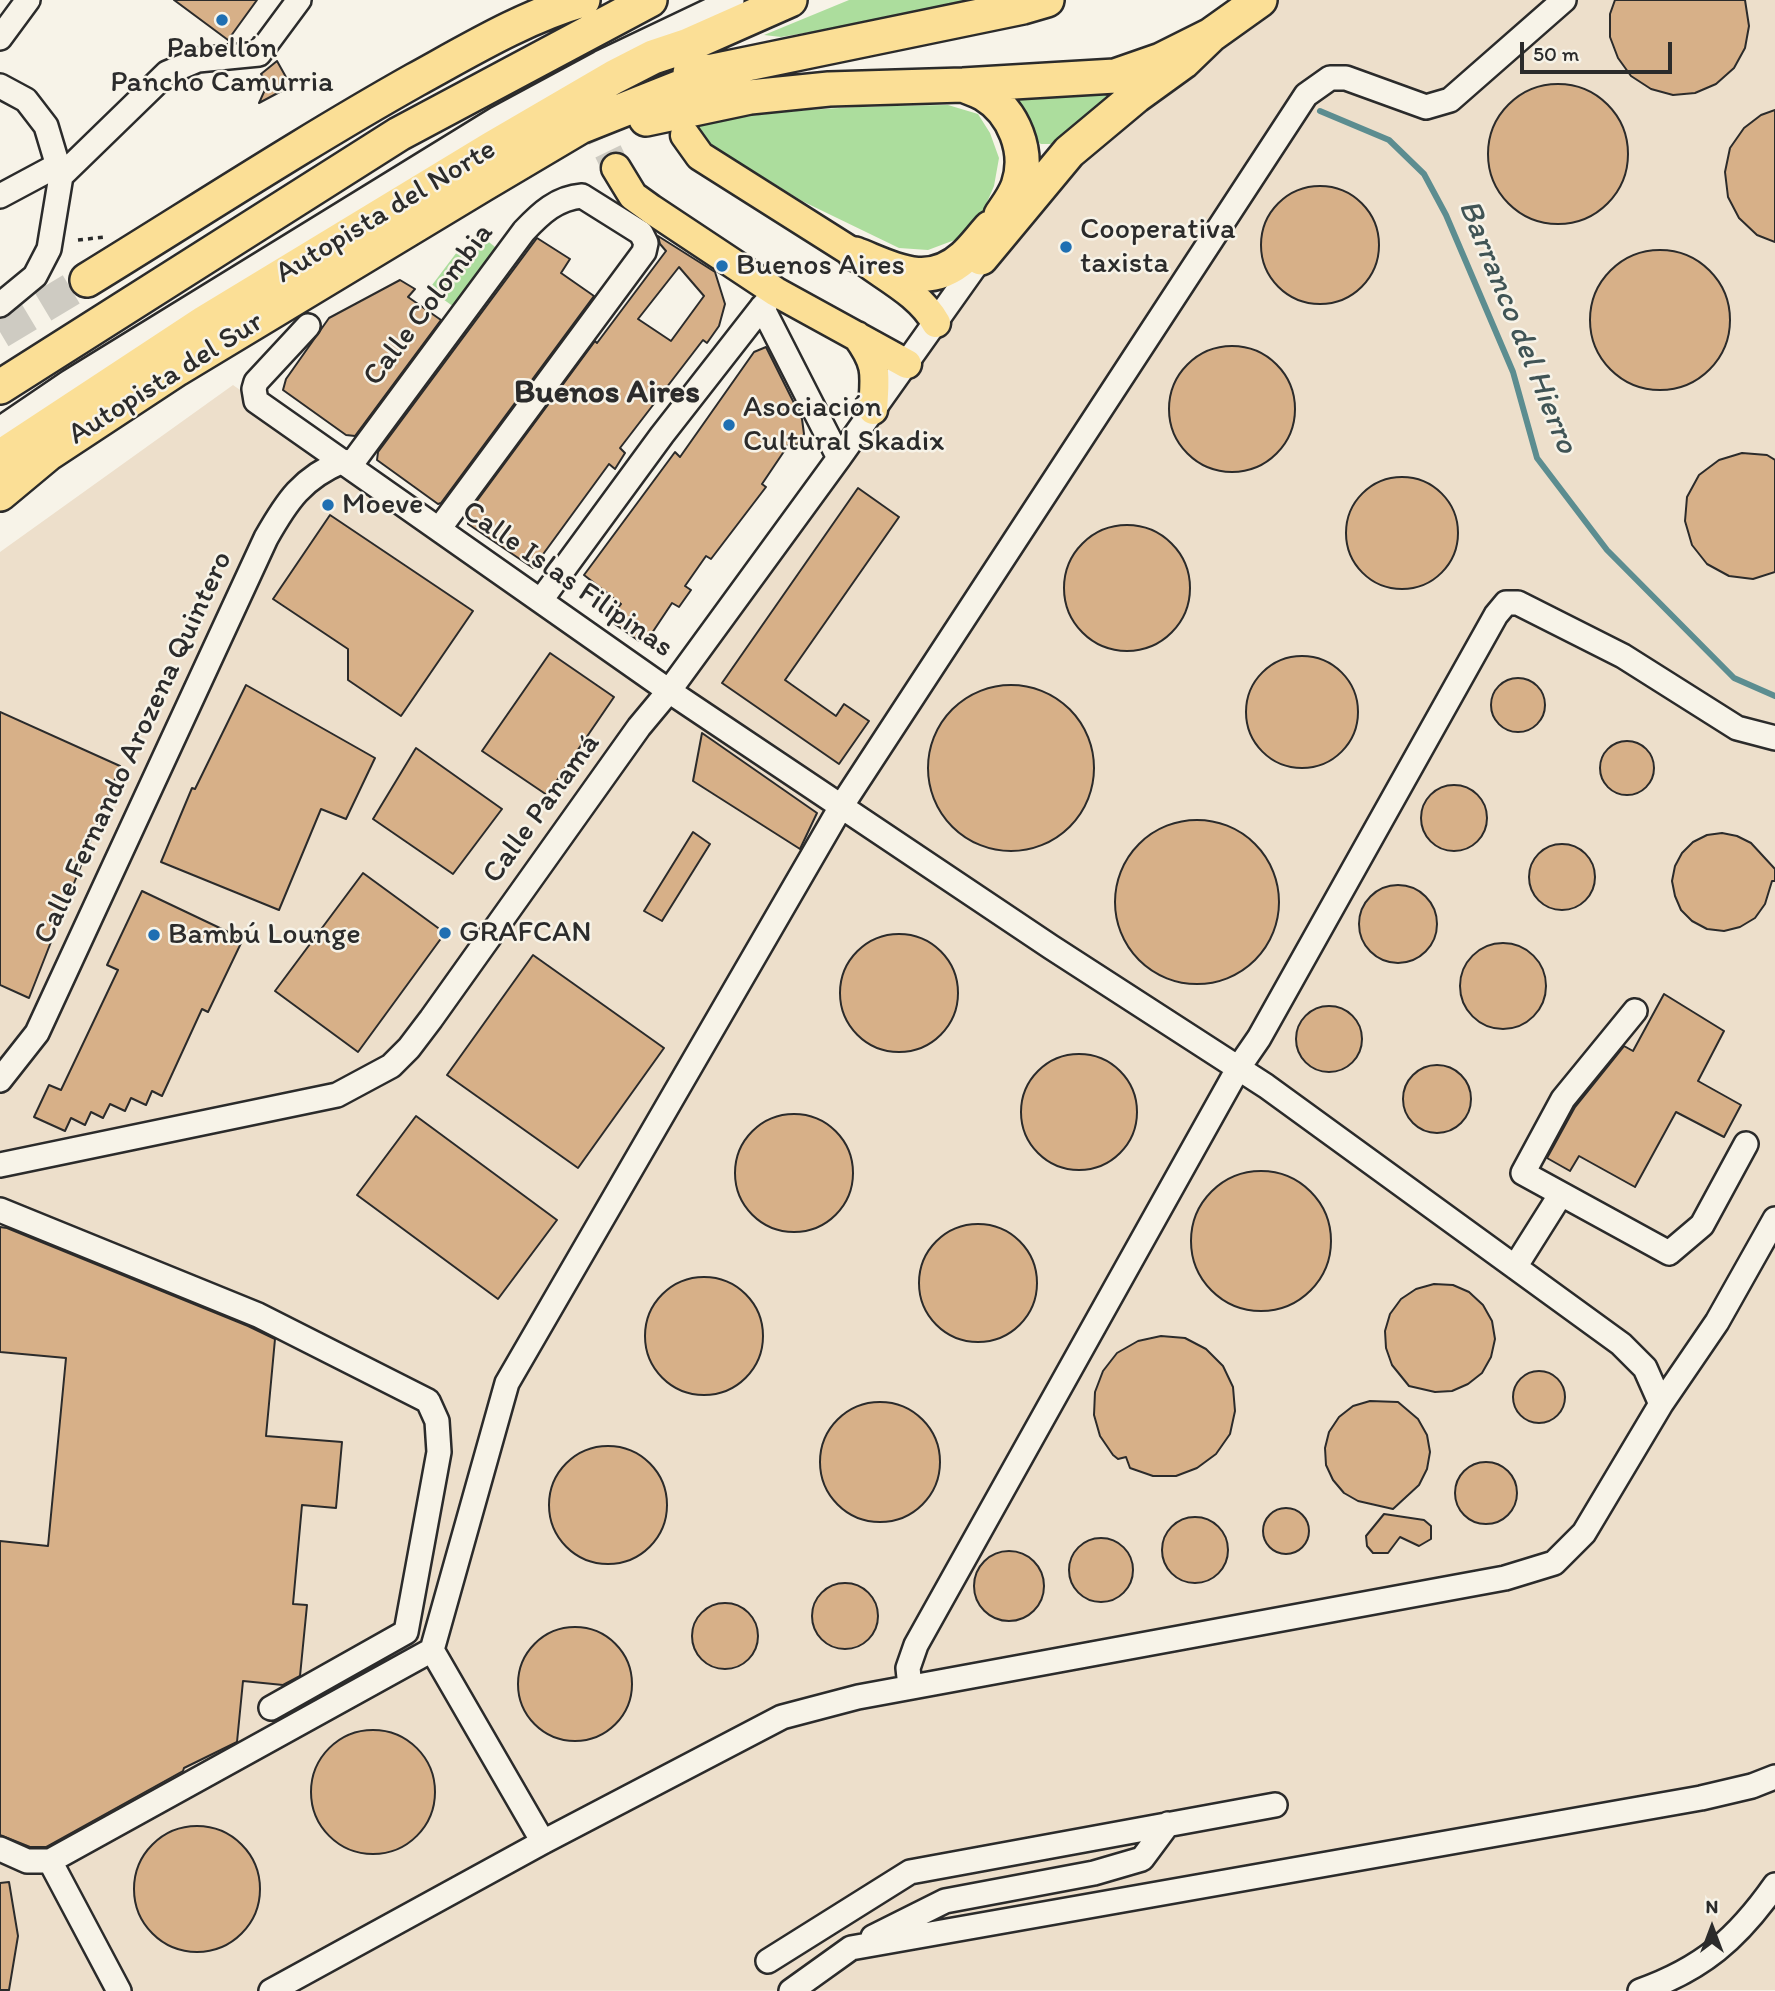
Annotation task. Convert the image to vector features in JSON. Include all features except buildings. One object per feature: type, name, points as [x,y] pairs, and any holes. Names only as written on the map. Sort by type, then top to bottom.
[{"type":"highway","points":[[87,280],[363,109],[483,42],[568,4],[583,0]]},
{"type":"highway","name":"Autopista del Norte","points":[[4,383],[399,134],[650,0]]},
{"type":"highway","name":"Autopista del Norte","points":[[0,457],[205,322],[614,77],[653,57],[686,46],[790,0]]},
{"type":"highway","points":[[611,98],[687,74],[713,71],[1047,0]]},
{"type":"highway","points":[[981,258],[1069,152],[1136,96],[1183,62],[1211,35],[1260,0]]},
{"type":"highway","points":[[482,185],[531,169],[586,141],[621,128],[690,108],[750,97],[829,89],[1115,76],[1150,64],[1211,35]]},
{"type":"highway","points":[[482,185],[519,149],[668,66],[686,46]]},
{"type":"highway","points":[[482,185],[580,127],[688,84],[713,71]]},
{"type":"highway","points":[[963,85],[997,104],[1012,123],[1020,140],[1021,167],[1018,186],[981,258]]},
{"type":"highway","points":[[1020,140],[1036,150],[1054,154],[1069,152]]},
{"type":"highway","name":"Autopista del Sur","points":[[0,494],[48,454],[177,369],[482,185]]},
{"type":"highway","points":[[855,254],[911,275],[930,275],[947,270],[965,256],[999,219]]},
{"type":"highway","points":[[0,478],[48,454]]},
{"type":"main road","points":[[685,135],[700,156],[855,254],[876,272],[916,298],[930,312],[936,323]]},
{"type":"main road","points":[[616,168],[633,196],[769,299],[858,336],[907,364]]},
{"type":"main road","points":[[858,336],[872,358],[876,374],[873,410]]},
{"type":"street","points":[[0,38],[28,0]]},
{"type":"street","points":[[0,196],[60,170],[167,73],[198,60],[259,54],[299,0]]},
{"type":"street","points":[[0,429],[69,382],[498,118],[600,63],[732,0]]},
{"type":"street","points":[[0,1849],[27,1861],[50,1861],[432,1650],[507,1383],[836,802],[1306,95],[1330,78],[1346,78],[1426,107],[1450,100],[1564,0]]},
{"type":"street","points":[[0,86],[26,100],[46,126],[60,170],[49,249],[35,276],[0,305]]},
{"type":"street","name":"Calle Colombia","points":[[346,463],[524,230],[543,212],[572,197],[582,196],[641,233],[646,243],[644,252],[439,529]]},
{"type":"street","name":"Calle Panamá","points":[[4,1159],[337,1095],[391,1066],[431,1019],[639,727],[669,691],[839,458],[981,258]]},
{"type":"street","points":[[541,600],[662,435],[769,299],[839,458]]},
{"type":"street","name":"Calle Islas Filipinas","points":[[307,326],[256,382],[256,401],[669,691],[1051,947],[1238,1067],[1620,1344],[1644,1368],[1661,1404]]},
{"type":"street","name":"Calle Fernando Arozena Quintero","points":[[0,1080],[37,1033],[266,538],[284,506],[297,490],[327,468],[346,463]]},
{"type":"street","points":[[910,1687],[908,1668],[916,1645],[1238,1067],[1259,1038],[1496,615],[1506,603],[1518,603],[1623,656],[1737,728],[1775,738]]},
{"type":"street","points":[[1635,1011],[1563,1099],[1523,1173],[1669,1253],[1702,1225],[1746,1144]]},
{"type":"street","points":[[1515,1267],[1562,1194]]},
{"type":"street","points":[[0,1210],[258,1315],[428,1401],[437,1421],[439,1452],[406,1632],[271,1708]]},
{"type":"street","points":[[271,1991],[543,1842],[782,1717],[858,1697],[1504,1578],[1554,1563],[1584,1533],[1661,1404],[1717,1322],[1775,1219]]},
{"type":"street","points":[[432,1650],[543,1842]]},
{"type":"street","points":[[851,1948],[1701,1798],[1752,1786],[1775,1777]]},
{"type":"street","points":[[768,1961],[910,1872],[1275,1805]]},
{"type":"street","points":[[791,1991],[851,1948],[945,1901],[1094,1873],[1142,1859],[1168,1824]]},
{"type":"street","points":[[50,1861],[119,1991]]},
{"type":"street","points":[[1640,1991],[1671,1980],[1716,1952],[1755,1914],[1775,1885]]},
{"type":"shaded area","points":[[1260,0],[1775,0],[1775,1990],[0,1991],[0,552],[233,385],[669,691],[1031,199]]},
{"type":"green space","points":[[849,0],[972,0],[902,17],[781,37],[764,35]]},
{"type":"green space","points":[[1144,77],[1058,144],[1041,144],[1027,135],[997,91]]},
{"type":"green space","points":[[948,105],[978,114],[990,133],[999,158],[994,186],[982,214],[960,238],[928,250],[899,248],[802,201],[710,144],[693,126],[788,112],[852,107]]},
{"type":"green space","points":[[485,239],[499,250],[454,307],[429,289],[457,252],[468,260]]},
{"type":"waterway","name":"Barranco del Hierro","points":[[1320,111],[1389,140],[1424,174],[1446,215],[1513,372],[1537,458],[1607,550],[1734,678],[1775,696]]},
{"type":"tunnel","points":[[535,0],[616,168]]},
{"type":"tunnel","points":[[0,332],[87,280]]},
{"type":"place","name":"Pabellón Pancho Camurria","points":[[222,20]]},
{"type":"place","name":"Cooperativa taxista","points":[[1066,247]]},
{"type":"place","name":"Buenos Aires","points":[[722,266]]},
{"type":"place","name":"Asociación Cultural Skadix","points":[[729,425]]},
{"type":"place","name":"Moeve","points":[[328,505]]},
{"type":"place","name":"GRAFCAN","points":[[445,933]]},
{"type":"place","name":"Bambú Lounge","points":[[154,935]]},
{"type":"district","name":"Buenos Aires","points":[[607,394]]}]
